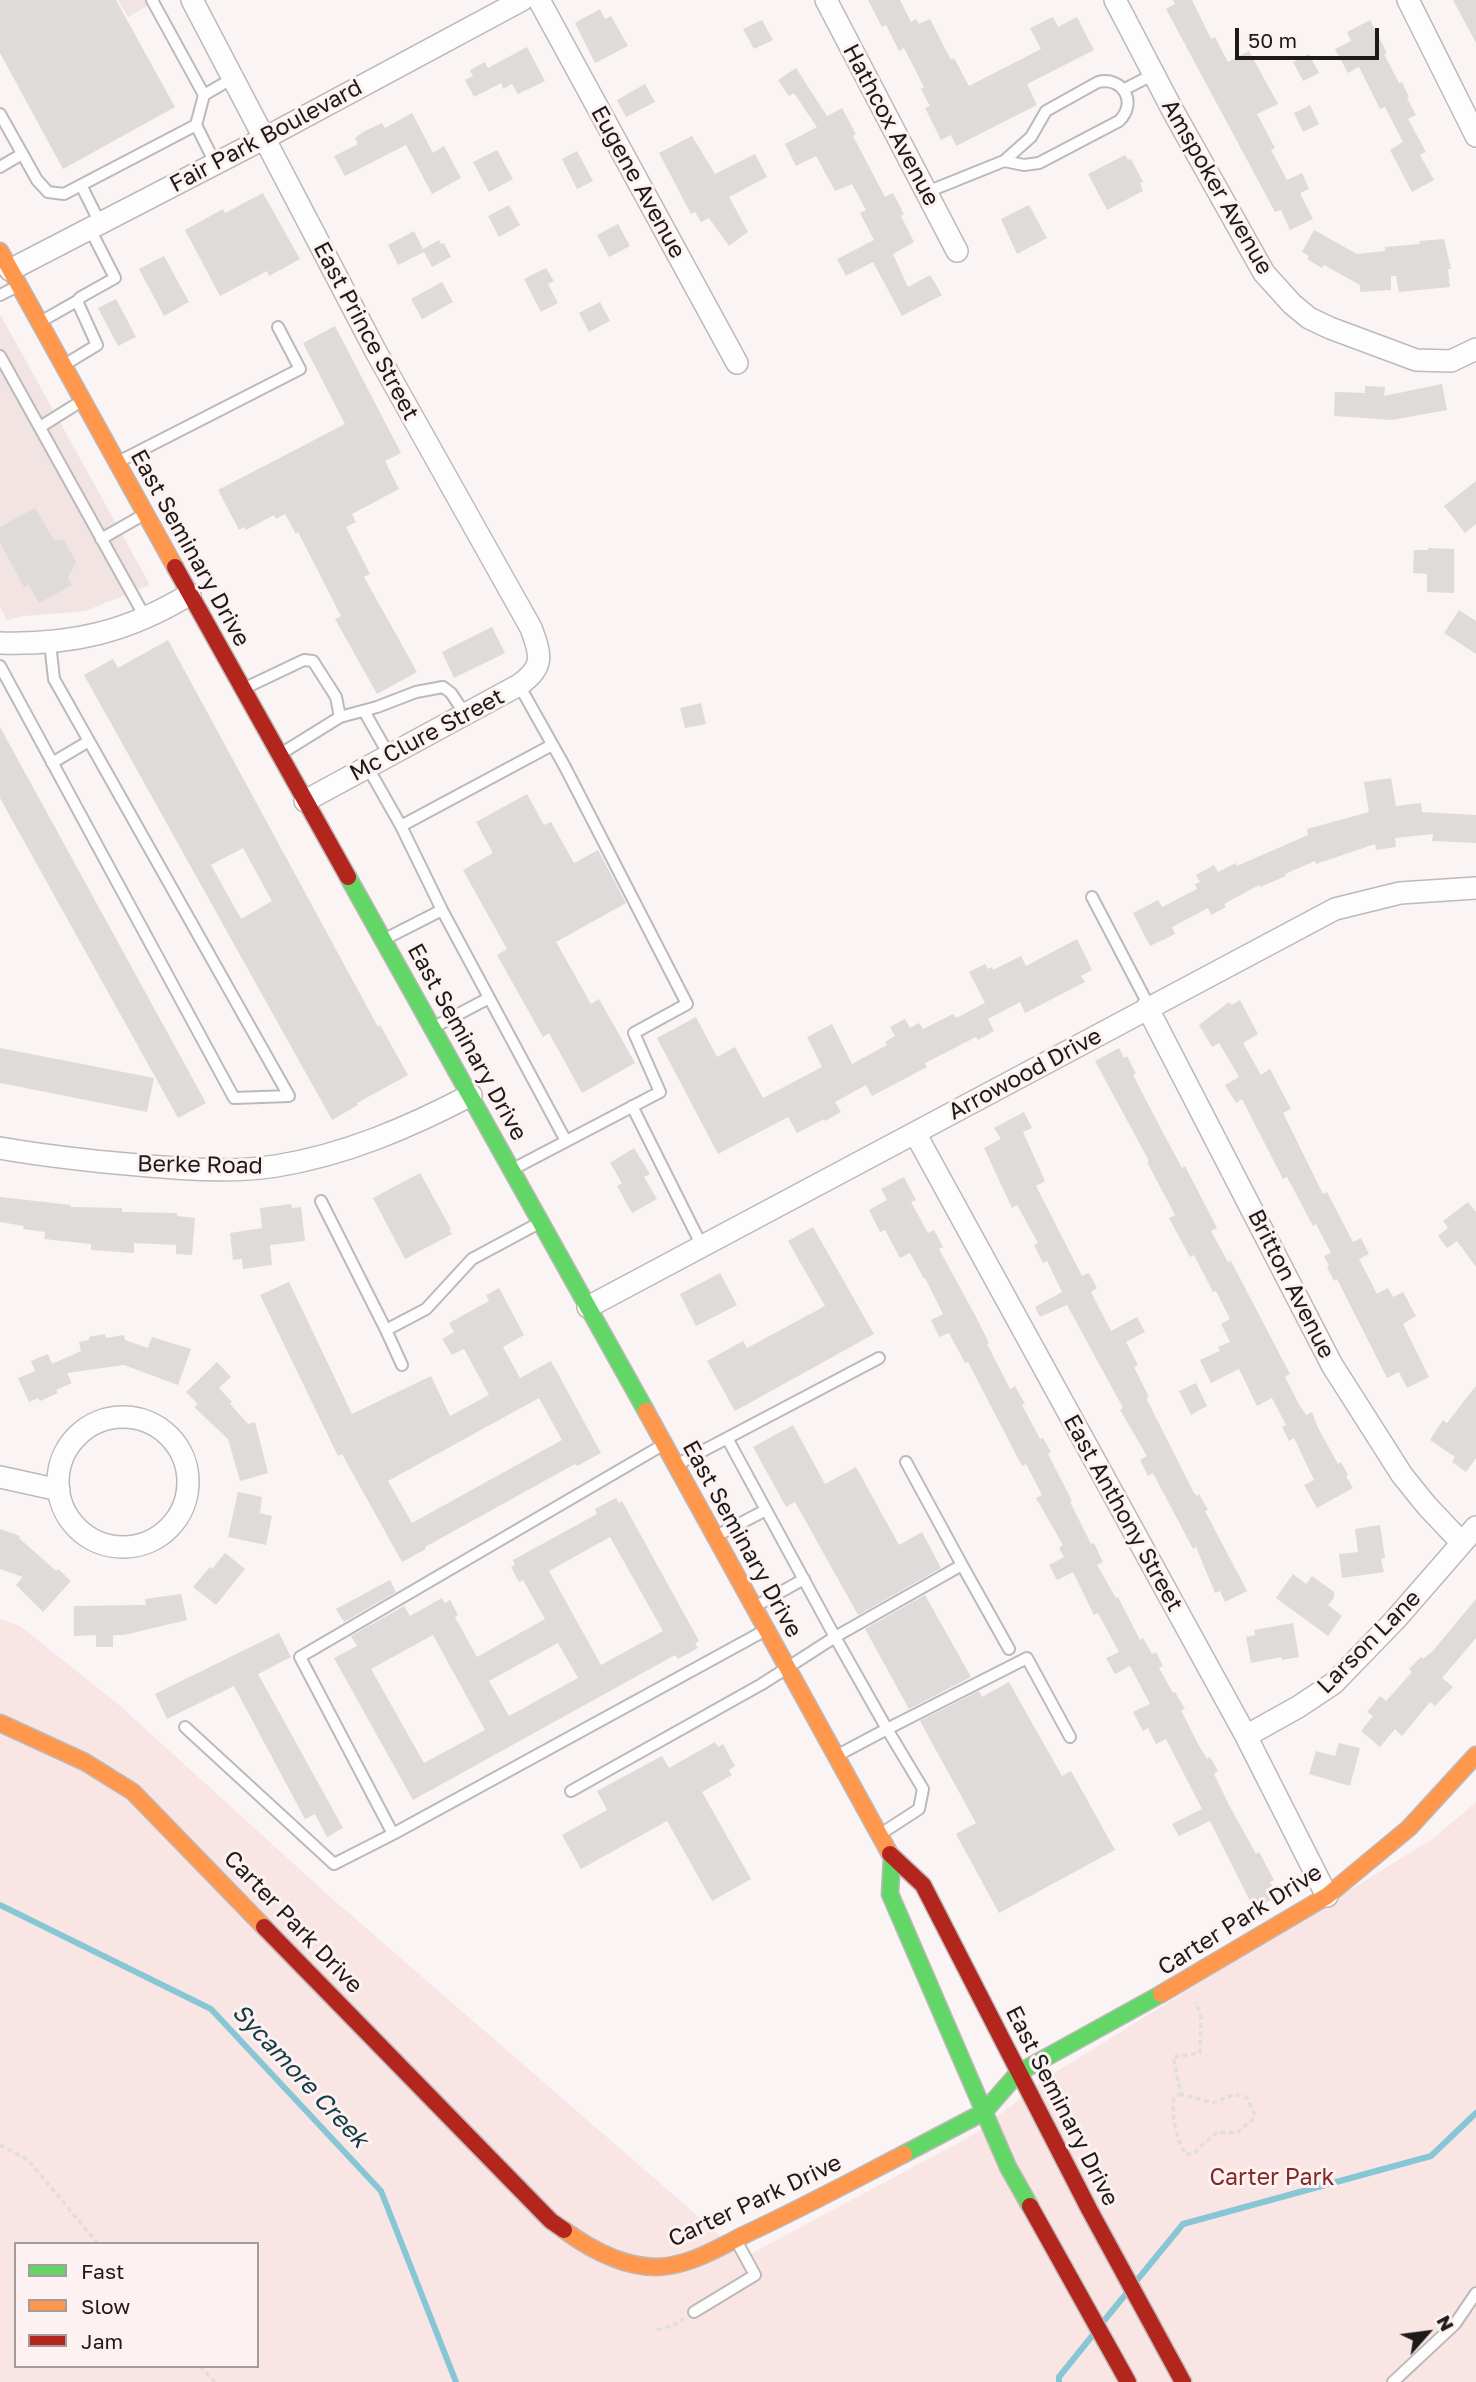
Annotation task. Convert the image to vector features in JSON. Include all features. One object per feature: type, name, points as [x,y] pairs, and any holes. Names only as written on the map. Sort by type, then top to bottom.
[{"type":"main road","name":"East Seminary Drive","points":[[0,251],[305,802],[513,1170],[879,1835],[892,1858],[923,1885],[1089,2209],[1183,2382]]},
{"type":"main road","name":"Carter Park Drive","points":[[0,1723],[92,1764],[133,1792],[551,2221],[584,2245],[622,2261],[659,2267],[690,2260],[797,2210],[984,2112],[1018,2073],[1187,1980],[1327,1896],[1409,1828],[1476,1755]]},
{"type":"main road","points":[[892,1858],[890,1895],[1008,2167],[1128,2382]]},
{"type":"street","name":"East Prince Street","points":[[192,0],[375,351],[531,628],[540,660]]},
{"type":"street","name":"Fair Park Boulevard","points":[[14,278],[95,226],[522,0]]},
{"type":"street","name":"Eugene Avenue","points":[[539,0],[737,363]]},
{"type":"street","name":"Hathcox Avenue","points":[[826,0],[957,251]]},
{"type":"street","name":"Amspoker Avenue","points":[[1115,0],[1264,273],[1292,304],[1309,318],[1330,328],[1416,360],[1451,361],[1476,349]]},
{"type":"street","points":[[1408,0],[1476,136]]},
{"type":"street","points":[[1,645],[75,641],[145,617],[190,594]]},
{"type":"street","name":"Mc Clure Street","points":[[305,802],[519,685],[533,675],[540,660]]},
{"type":"street","name":"Arrowood Drive","points":[[588,1307],[1335,909],[1400,893],[1476,888]]},
{"type":"street","name":"Britton Avenue","points":[[1148,1007],[1332,1365],[1402,1475],[1427,1506],[1469,1535]]},
{"type":"street","name":"Berke Road","points":[[0,1148],[90,1161],[169,1168],[220,1170],[274,1166],[346,1149],[427,1117],[471,1095]]},
{"type":"street","name":"East Anthony Street","points":[[915,1133],[1245,1737],[1327,1896]]},
{"type":"street","points":[[119,1416],[136,1418],[161,1429],[179,1448],[186,1464],[187,1491],[179,1516],[168,1530],[153,1540],[136,1546],[119,1547],[101,1543],[86,1535],[73,1523],[63,1507],[59,1490],[58,1472],[73,1440],[86,1428],[101,1420],[119,1416]]},
{"type":"street","points":[[0,1477],[59,1490]]},
{"type":"street","name":"Larson Lane","points":[[1245,1737],[1334,1683],[1395,1620],[1469,1535]]},
{"type":"lane","points":[[152,0],[204,95],[196,125],[215,163]]},
{"type":"lane","points":[[1123,90],[1154,74]]},
{"type":"lane","points":[[204,95],[233,78]]},
{"type":"lane","points":[[927,192],[1004,161],[1023,146],[1050,108],[1098,82],[1115,82],[1123,90],[1129,106],[1119,121],[1039,163],[1024,165],[1004,161]]},
{"type":"lane","points":[[0,114],[37,180],[48,192],[64,194],[196,125]]},
{"type":"lane","points":[[0,167],[22,154]]},
{"type":"lane","points":[[39,323],[115,278],[81,185]]},
{"type":"lane","points":[[0,295],[14,278]]},
{"type":"lane","points":[[63,365],[97,345],[78,301]]},
{"type":"lane","points":[[117,462],[300,369],[278,327]]},
{"type":"lane","points":[[0,356],[145,617]]},
{"type":"lane","points":[[40,427],[83,401]]},
{"type":"lane","points":[[101,538],[146,514]]},
{"type":"lane","points":[[0,666],[234,1098],[289,1096],[54,678],[50,643]]},
{"type":"lane","points":[[243,690],[304,660],[313,661],[336,697],[340,717]]},
{"type":"lane","points":[[513,1170],[660,1092],[634,1033],[687,1004],[519,685]]},
{"type":"lane","points":[[279,755],[340,717],[416,692],[443,687],[451,693],[465,714]]},
{"type":"lane","points":[[364,711],[389,755]]},
{"type":"lane","points":[[52,763],[89,741]]},
{"type":"lane","points":[[401,826],[552,745]]},
{"type":"lane","points":[[367,766],[566,1141]]},
{"type":"lane","points":[[1092,897],[1148,1007]]},
{"type":"lane","points":[[384,940],[442,910]]},
{"type":"lane","points":[[433,1027],[489,998]]},
{"type":"lane","points":[[632,1106],[702,1246]]},
{"type":"lane","points":[[321,1201],[402,1365]]},
{"type":"lane","points":[[386,1330],[426,1309],[472,1259],[541,1222]]},
{"type":"lane","points":[[675,1465],[879,1358]]},
{"type":"lane","points":[[727,1438],[835,1637],[923,1788],[919,1809],[879,1835]]},
{"type":"lane","points":[[394,1834],[300,1657],[664,1444]]},
{"type":"lane","points":[[906,1462],[1009,1649]]},
{"type":"lane","points":[[715,1537],[766,1510]]},
{"type":"lane","points":[[571,1791],[788,1669],[835,1637],[962,1565]]},
{"type":"lane","points":[[754,1607],[804,1579]]},
{"type":"lane","points":[[185,1727],[334,1864],[394,1834],[766,1630]]},
{"type":"lane","points":[[835,1756],[1027,1658],[1070,1737]]},
{"type":"lane","points":[[694,2312],[755,2275],[736,2239]]},
{"type":"lane","points":[[1393,2382],[1455,2324],[1476,2293]]},
{"type":"path","points":[[1181,2094],[1173,2057],[1200,2053],[1201,2041],[1202,2018],[1187,1980]]},
{"type":"path","points":[[1181,2094],[1213,2103],[1235,2094],[1247,2098],[1255,2115],[1237,2133],[1217,2132],[1195,2152],[1186,2155],[1178,2141],[1177,2125],[1171,2113],[1174,2097],[1181,2094]]},
{"type":"path","points":[[0,2145],[27,2160],[96,2242]]},
{"type":"path","points":[[657,2330],[674,2325],[694,2312]]},
{"type":"path","points":[[202,2368],[215,2382]]},
{"type":"shaded area","points":[[118,0],[147,0],[149,5],[128,17]]},
{"type":"shaded area","points":[[0,314],[150,585],[85,611],[7,620],[0,607]]},
{"type":"green space","name":"Carter Park","points":[[0,1619],[20,1626],[119,1705],[329,1896],[745,2257],[973,2135],[1051,2075],[1434,1838],[1476,1802],[1476,2382],[0,2382]]},
{"type":"building","points":[[0,0],[116,0],[175,107],[63,169],[0,53]]},
{"type":"building","points":[[868,0],[900,0],[911,22],[916,19],[919,24],[930,19],[951,60],[954,58],[969,86],[1041,49],[1030,28],[1053,17],[1058,27],[1077,17],[1094,50],[1027,84],[1037,105],[956,146],[951,135],[941,140],[925,108],[930,106],[921,89],[924,87],[904,48],[899,51],[886,25],[882,27]]},
{"type":"building","points":[[1173,0],[1192,0],[1211,39],[1215,37],[1228,62],[1249,51],[1278,104],[1257,114],[1275,148],[1271,150],[1287,180],[1302,173],[1309,189],[1300,193],[1313,219],[1290,230],[1281,210],[1275,212],[1166,9],[1175,4]]},
{"type":"building","points":[[1453,0],[1476,0],[1476,43]]},
{"type":"building","points":[[600,9],[605,19],[611,16],[628,46],[595,63],[575,23]]},
{"type":"building","points":[[762,20],[773,40],[754,49],[743,29]]},
{"type":"building","points":[[1370,20],[1387,53],[1384,54],[1409,97],[1407,98],[1416,115],[1408,119],[1426,152],[1420,155],[1434,180],[1412,192],[1390,150],[1403,142],[1385,107],[1380,109],[1359,67],[1348,73],[1335,49],[1351,41],[1347,32]]},
{"type":"building","points":[[527,47],[545,81],[518,94],[512,84],[503,89],[501,83],[474,97],[465,80],[473,76],[470,70],[485,62],[488,68]]},
{"type":"building","points":[[1309,54],[1319,73],[1303,81],[1293,62]]},
{"type":"building","points":[[796,68],[827,116],[842,108],[856,134],[853,136],[885,197],[893,193],[904,214],[901,216],[914,242],[893,254],[908,287],[930,275],[942,295],[902,316],[873,262],[846,276],[837,259],[874,240],[860,213],[866,210],[852,184],[835,191],[816,156],[796,166],[785,144],[817,127],[794,93],[789,96],[778,80]]},
{"type":"building","points":[[645,84],[655,102],[626,117],[617,100]]},
{"type":"building","points":[[1310,105],[1319,124],[1303,132],[1294,113]]},
{"type":"building","points":[[412,113],[433,153],[444,146],[461,178],[432,194],[406,145],[345,176],[334,156],[358,144],[355,138],[363,132],[382,123],[385,128]]},
{"type":"building","points":[[692,136],[715,174],[755,154],[767,177],[729,197],[748,232],[729,246],[709,218],[701,222],[695,212],[691,214],[659,153]]},
{"type":"building","points":[[497,150],[513,179],[489,192],[473,162]]},
{"type":"building","points":[[577,151],[593,181],[577,189],[562,159]]},
{"type":"building","points":[[1125,155],[1128,160],[1131,159],[1143,182],[1140,183],[1143,191],[1107,210],[1088,174]]},
{"type":"building","points":[[263,193],[300,259],[269,276],[267,271],[220,296],[185,230],[223,209],[225,213]]},
{"type":"building","points":[[509,205],[520,225],[499,237],[488,216]]},
{"type":"building","points":[[1029,205],[1047,238],[1017,254],[1001,219]]},
{"type":"building","points":[[618,224],[630,246],[609,257],[597,235]]},
{"type":"building","points":[[1314,230],[1357,254],[1385,251],[1385,247],[1420,244],[1419,241],[1444,239],[1451,269],[1448,269],[1450,287],[1399,292],[1396,276],[1391,276],[1391,290],[1360,292],[1360,285],[1324,265],[1322,268],[1307,259],[1309,256],[1302,252]]},
{"type":"building","points":[[414,231],[423,249],[439,240],[441,244],[444,243],[451,257],[432,267],[424,252],[398,265],[388,245]]},
{"type":"building","points":[[164,256],[189,302],[164,316],[139,269]]},
{"type":"building","points":[[546,268],[554,281],[548,284],[558,303],[541,312],[524,279]]},
{"type":"building","points":[[442,282],[453,302],[422,319],[411,299]]},
{"type":"building","points":[[116,299],[136,337],[118,346],[98,308]]},
{"type":"building","points":[[600,302],[610,321],[589,332],[579,313]]},
{"type":"building","points":[[335,326],[401,453],[385,461],[399,489],[352,514],[356,522],[346,527],[370,574],[364,577],[417,672],[377,694],[335,619],[341,616],[298,532],[296,534],[285,514],[276,519],[274,515],[246,530],[244,527],[239,530],[218,490],[345,424],[303,343]]},
{"type":"building","points":[[1442,384],[1447,410],[1392,420],[1334,416],[1335,392],[1365,393],[1365,386],[1385,387],[1384,396]]},
{"type":"building","points":[[1476,481],[1476,524],[1465,533],[1444,506]]},
{"type":"building","points":[[35,508],[54,540],[64,540],[76,562],[68,577],[72,585],[39,603],[28,584],[24,587],[0,543],[0,527]]},
{"type":"building","points":[[1454,549],[1454,593],[1427,592],[1427,574],[1413,573],[1414,550]]},
{"type":"building","points":[[1459,610],[1476,621],[1476,654],[1444,633]]},
{"type":"building","points":[[492,627],[505,653],[454,678],[442,652]]},
{"type":"building","points":[[168,640],[378,1027],[380,1025],[408,1075],[332,1120],[84,675],[113,659],[118,668]],"holes":[[[243,848],[272,901],[241,919],[211,865]]]},
{"type":"building","points":[[701,703],[706,724],[685,728],[680,708]]},
{"type":"building","points":[[0,727],[206,1103],[178,1118],[0,798]]},
{"type":"building","points":[[1391,778],[1396,806],[1421,803],[1422,812],[1476,815],[1476,843],[1432,841],[1433,834],[1395,838],[1396,847],[1376,850],[1375,844],[1316,864],[1315,861],[1285,874],[1286,876],[1260,887],[1259,885],[1224,904],[1226,907],[1211,915],[1208,908],[1172,927],[1175,934],[1150,946],[1133,913],[1158,900],[1162,907],[1197,889],[1195,884],[1200,882],[1196,875],[1214,865],[1218,872],[1236,863],[1237,866],[1308,835],[1307,829],[1369,812],[1364,782]]},
{"type":"building","points":[[527,794],[544,825],[551,822],[574,863],[598,850],[626,903],[556,942],[591,1004],[599,999],[635,1063],[582,1093],[549,1033],[543,1037],[497,955],[507,949],[463,870],[493,853],[476,822]]},
{"type":"building","points":[[1077,939],[1092,970],[1081,976],[1085,982],[1025,1013],[1020,1002],[988,1019],[994,1031],[978,1040],[976,1037],[925,1063],[927,1067],[872,1096],[866,1085],[835,1102],[841,1112],[825,1121],[824,1119],[797,1133],[788,1117],[718,1154],[657,1038],[696,1017],[717,1057],[735,1047],[763,1098],[822,1067],[807,1037],[832,1024],[852,1064],[887,1045],[885,1042],[895,1036],[890,1027],[905,1019],[910,1028],[919,1023],[923,1029],[953,1014],[956,1018],[985,1003],[969,972],[985,964],[988,969],[992,967],[993,970],[1021,956],[1026,966]]},
{"type":"building","points":[[1240,1000],[1258,1034],[1243,1043],[1261,1075],[1270,1069],[1291,1109],[1283,1113],[1323,1194],[1327,1192],[1353,1242],[1361,1238],[1369,1254],[1359,1259],[1377,1294],[1388,1288],[1393,1297],[1403,1292],[1416,1316],[1403,1324],[1429,1377],[1407,1388],[1399,1372],[1387,1378],[1337,1279],[1334,1281],[1327,1267],[1329,1266],[1324,1256],[1331,1253],[1316,1224],[1313,1226],[1287,1177],[1283,1179],[1242,1099],[1236,1103],[1225,1085],[1239,1077],[1219,1043],[1212,1047],[1199,1025],[1229,1002],[1232,1005]]},
{"type":"building","points":[[0,1048],[154,1078],[147,1112],[0,1083]]},
{"type":"building","points":[[1119,1048],[1124,1058],[1127,1056],[1136,1074],[1133,1075],[1160,1127],[1182,1168],[1185,1166],[1217,1228],[1211,1231],[1228,1262],[1231,1261],[1290,1374],[1285,1377],[1300,1406],[1306,1415],[1312,1412],[1338,1464],[1341,1462],[1348,1475],[1346,1476],[1353,1488],[1317,1508],[1304,1485],[1314,1480],[1294,1438],[1289,1441],[1282,1427],[1286,1425],[1272,1398],[1257,1406],[1239,1369],[1211,1383],[1200,1360],[1220,1351],[1218,1347],[1230,1342],[1221,1324],[1230,1319],[1216,1291],[1213,1292],[1194,1255],[1190,1257],[1169,1218],[1175,1215],[1095,1061]]},
{"type":"building","points":[[1024,1112],[1032,1128],[1023,1132],[1045,1181],[1036,1186],[1082,1276],[1089,1273],[1097,1288],[1091,1292],[1111,1331],[1137,1317],[1145,1332],[1126,1342],[1138,1365],[1134,1367],[1149,1397],[1146,1398],[1194,1493],[1197,1496],[1199,1494],[1208,1510],[1205,1511],[1247,1591],[1225,1602],[1220,1591],[1215,1593],[1196,1547],[1193,1549],[1153,1473],[1148,1476],[1140,1460],[1147,1456],[1120,1410],[1123,1408],[1067,1305],[1040,1317],[1035,1307],[1062,1292],[1047,1261],[1043,1263],[1034,1245],[1038,1243],[1017,1205],[1012,1208],[984,1148],[1001,1139],[994,1128]]},
{"type":"building","points":[[634,1148],[650,1174],[644,1177],[657,1199],[632,1213],[617,1186],[622,1183],[610,1163]]},
{"type":"building","points":[[420,1173],[452,1234],[405,1259],[373,1198]]},
{"type":"building","points":[[904,1177],[916,1200],[911,1202],[928,1233],[934,1230],[943,1247],[939,1249],[976,1317],[1010,1389],[1015,1386],[1040,1439],[1043,1438],[1051,1452],[1048,1454],[1072,1501],[1070,1502],[1103,1562],[1097,1565],[1116,1598],[1118,1597],[1140,1640],[1143,1638],[1152,1654],[1156,1652],[1163,1666],[1159,1668],[1185,1709],[1181,1710],[1198,1744],[1218,1771],[1214,1774],[1230,1807],[1274,1880],[1270,1882],[1278,1896],[1254,1909],[1210,1821],[1179,1836],[1172,1824],[1202,1809],[1166,1739],[1156,1744],[1148,1728],[1143,1731],[1133,1712],[1150,1704],[1130,1666],[1115,1674],[1106,1658],[1119,1652],[1098,1613],[1094,1615],[1073,1572],[1057,1580],[1049,1565],[1064,1557],[1059,1548],[1063,1545],[1036,1498],[1042,1495],[1026,1464],[1022,1466],[968,1362],[965,1363],[949,1333],[939,1337],[931,1320],[943,1314],[925,1278],[910,1253],[900,1258],[885,1230],[880,1232],[869,1210],[887,1200],[881,1189]]},
{"type":"building","points":[[0,1197],[71,1205],[70,1207],[122,1208],[122,1212],[177,1213],[177,1216],[195,1218],[192,1255],[176,1254],[176,1245],[134,1243],[134,1253],[91,1250],[91,1244],[44,1239],[45,1232],[0,1222]]},
{"type":"building","points":[[1468,1202],[1476,1212],[1476,1267],[1457,1241],[1447,1248],[1438,1236],[1448,1228],[1443,1221]]},
{"type":"building","points":[[291,1204],[292,1208],[301,1207],[305,1241],[270,1245],[272,1265],[243,1269],[242,1259],[233,1260],[230,1233],[262,1228],[260,1208]]},
{"type":"building","points":[[813,1227],[874,1334],[735,1411],[707,1361],[743,1341],[747,1348],[825,1306],[788,1241]]},
{"type":"building","points":[[720,1273],[737,1305],[696,1326],[680,1294]]},
{"type":"building","points":[[289,1282],[352,1414],[431,1376],[450,1416],[489,1395],[464,1349],[452,1355],[442,1339],[454,1332],[449,1323],[489,1301],[486,1295],[499,1288],[524,1335],[503,1347],[520,1378],[551,1361],[601,1453],[577,1466],[575,1464],[402,1562],[342,1454],[338,1456],[260,1295]],"holes":[[[539,1398],[562,1440],[412,1523],[388,1481]]]},
{"type":"building","points":[[105,1334],[106,1338],[124,1335],[125,1340],[148,1348],[152,1337],[191,1349],[178,1385],[124,1365],[67,1373],[72,1383],[40,1401],[38,1398],[29,1402],[18,1378],[35,1371],[31,1361],[48,1354],[52,1364],[81,1351],[79,1342]]},
{"type":"building","points":[[217,1362],[231,1377],[219,1388],[248,1424],[255,1422],[268,1473],[240,1481],[228,1439],[194,1407],[198,1404],[186,1392]]},
{"type":"building","points":[[1196,1383],[1207,1406],[1191,1415],[1179,1391]]},
{"type":"building","points":[[1476,1386],[1476,1458],[1466,1472],[1452,1462],[1455,1457],[1430,1440],[1443,1420],[1447,1423]]},
{"type":"building","points":[[793,1425],[825,1484],[856,1467],[899,1545],[922,1532],[941,1568],[858,1615],[795,1502],[786,1507],[753,1447]]},
{"type":"building","points":[[238,1492],[262,1497],[260,1513],[272,1516],[266,1545],[228,1537]]},
{"type":"building","points":[[616,1498],[619,1503],[622,1501],[699,1641],[695,1643],[698,1648],[678,1659],[675,1655],[413,1800],[334,1658],[357,1646],[351,1636],[404,1606],[410,1616],[442,1598],[445,1603],[450,1600],[458,1615],[455,1617],[477,1657],[545,1619],[523,1580],[519,1582],[511,1567],[515,1565],[513,1560],[597,1514],[595,1509]],"holes":[[[610,1537],[663,1631],[601,1665],[549,1571]],[[433,1635],[485,1730],[424,1763],[371,1669]],[[558,1643],[578,1678],[509,1716],[489,1681]]]},
{"type":"building","points":[[1380,1525],[1385,1558],[1381,1559],[1384,1572],[1342,1578],[1339,1554],[1358,1552],[1355,1529]]},
{"type":"building","points":[[0,1529],[20,1536],[19,1538],[56,1571],[58,1569],[71,1581],[43,1612],[16,1585],[23,1577],[0,1569]]},
{"type":"building","points":[[225,1553],[245,1569],[216,1605],[193,1587]]},
{"type":"building","points":[[1293,1574],[1306,1584],[1312,1576],[1334,1592],[1334,1598],[1328,1605],[1342,1616],[1328,1636],[1276,1598]]},
{"type":"building","points":[[390,1580],[396,1592],[344,1622],[336,1609]]},
{"type":"building","points":[[181,1594],[187,1620],[124,1635],[113,1635],[113,1647],[96,1647],[96,1635],[74,1636],[74,1606],[146,1605],[145,1599]]},
{"type":"building","points":[[925,1595],[971,1677],[909,1709],[865,1629]]},
{"type":"building","points":[[1476,1599],[1476,1638],[1442,1678],[1453,1687],[1435,1706],[1430,1702],[1402,1736],[1395,1729],[1380,1747],[1361,1731],[1373,1716],[1367,1712],[1380,1696],[1386,1701],[1412,1672],[1409,1669],[1421,1657],[1423,1659],[1432,1652]]},
{"type":"building","points":[[1293,1623],[1299,1657],[1282,1660],[1281,1657],[1251,1663],[1246,1637],[1255,1635],[1254,1630]]},
{"type":"building","points":[[279,1633],[291,1657],[258,1674],[343,1828],[327,1837],[315,1814],[305,1819],[234,1686],[167,1719],[155,1694]]},
{"type":"building","points":[[1009,1682],[1062,1776],[1071,1771],[1115,1850],[999,1913],[956,1834],[976,1823],[920,1721],[979,1691],[982,1697]]},
{"type":"building","points":[[715,1742],[718,1747],[723,1744],[735,1766],[729,1770],[732,1775],[702,1792],[751,1879],[712,1901],[667,1821],[581,1869],[562,1835],[607,1810],[597,1791],[662,1756],[669,1768]]},
{"type":"building","points":[[1339,1743],[1360,1748],[1350,1786],[1309,1774],[1316,1751],[1335,1756]]},
{"type":"waterway","name":"Sycamore Creek","points":[[0,1905],[211,2009],[381,2191],[456,2382]]},
{"type":"waterway","name":"Sycamore Creek","points":[[1138,2279],[1183,2224],[1431,2156],[1476,2113]]},
{"type":"waterway","name":"Sycamore Creek","points":[[1103,2322],[1125,2295]]},
{"type":"waterway","name":"Sycamore Creek","points":[[1059,2382],[1059,2377],[1092,2336]]},
{"type":"traffic: fast","points":[[348,877],[646,1411]]},
{"type":"traffic: fast","points":[[892,1858],[890,1894],[1008,2167],[1030,2206]]},
{"type":"traffic: fast","points":[[904,2154],[984,2112],[1018,2073],[1161,1994]]},
{"type":"traffic: slow","points":[[0,251],[175,567]]},
{"type":"traffic: slow","points":[[646,1411],[890,1854]]},
{"type":"traffic: slow","points":[[0,1723],[85,1762],[133,1792],[264,1927]]},
{"type":"traffic: slow","points":[[1161,1994],[1327,1896],[1409,1828],[1476,1755]]},
{"type":"traffic: slow","points":[[564,2230],[585,2244],[619,2260],[644,2266],[669,2266],[714,2250],[904,2154]]},
{"type":"traffic: jam","points":[[175,567],[348,877]]},
{"type":"traffic: jam","points":[[890,1854],[923,1885],[1089,2209],[1183,2382]]},
{"type":"traffic: jam","points":[[264,1927],[551,2221],[564,2230]]},
{"type":"traffic: jam","points":[[1030,2206],[1128,2382]]}]
